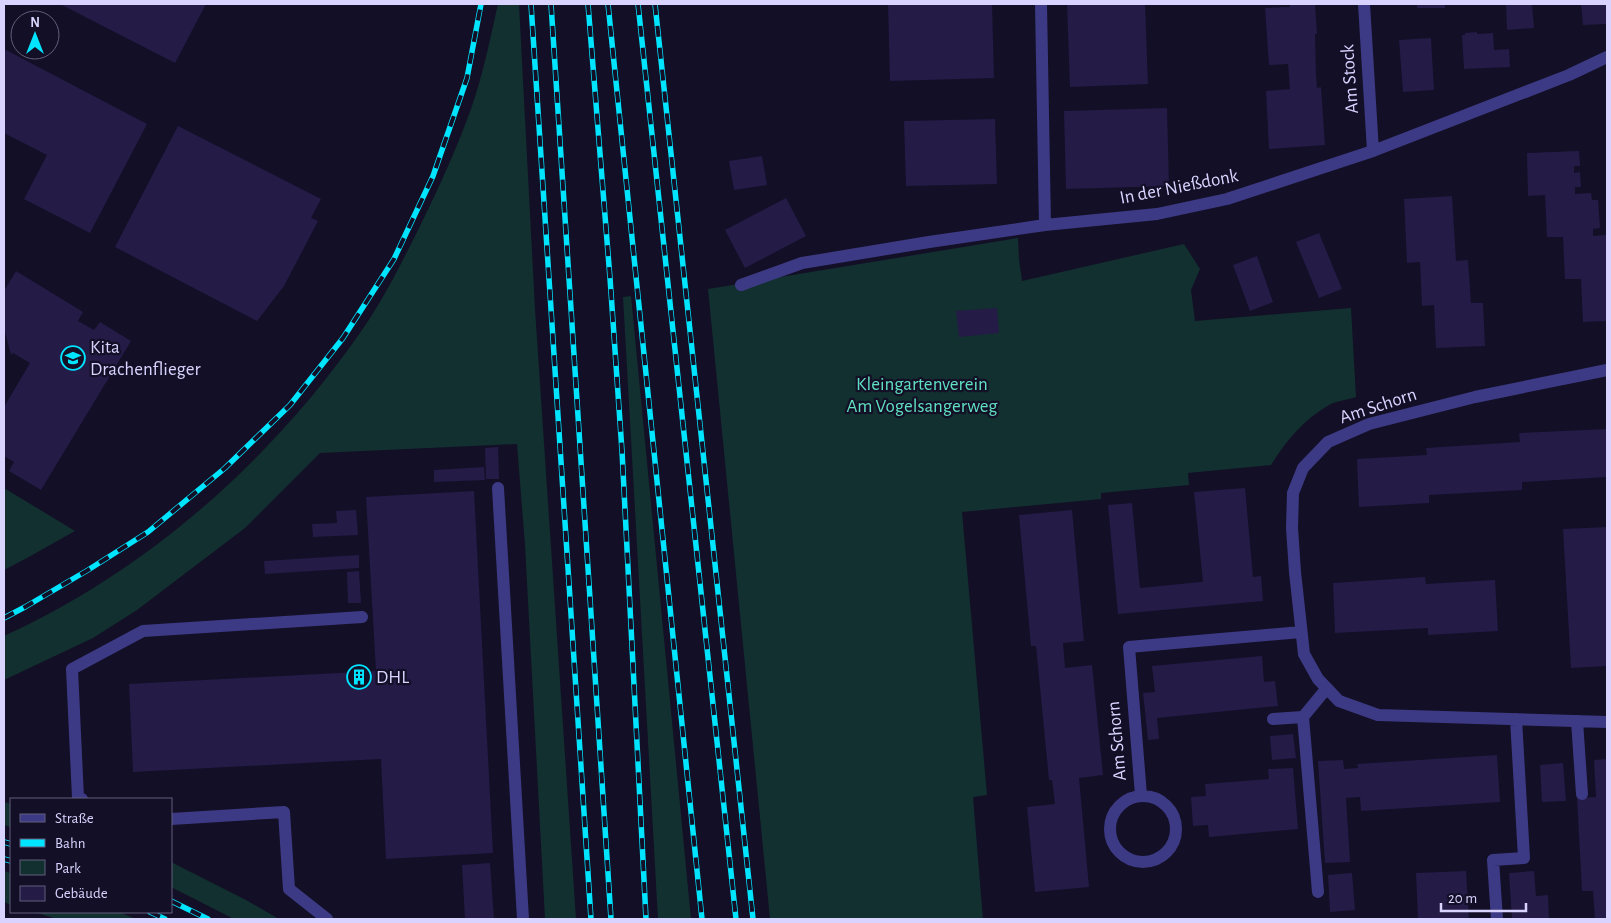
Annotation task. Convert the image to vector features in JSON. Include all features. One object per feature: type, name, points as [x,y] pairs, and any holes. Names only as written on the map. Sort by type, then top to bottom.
[{"type":"street","points":[[1041,4],[1045,225]]},
{"type":"street","name":"Am Stock","points":[[1364,4],[1373,151]]},
{"type":"street","name":"In der Nießdonk","points":[[741,285],[802,263],[1045,225],[1157,214],[1227,199],[1373,151],[1569,75],[1607,57]]},
{"type":"street","name":"Am Schorn","points":[[1607,370],[1475,398],[1369,424],[1328,442],[1303,468],[1293,493],[1292,528],[1300,632],[1304,654],[1318,679],[1339,701],[1378,715],[1607,722]]},
{"type":"street","points":[[498,488],[523,919]]},
{"type":"street","points":[[78,798],[72,669],[143,631],[362,618]]},
{"type":"street","name":"Am Schorn","points":[[1141,796],[1128,647],[1300,632]]},
{"type":"street","points":[[1318,892],[1303,717],[1327,688]]},
{"type":"street","points":[[1273,719],[1303,717]]},
{"type":"street","points":[[1497,919],[1493,860],[1524,858],[1516,720]]},
{"type":"street","points":[[1577,721],[1582,794]]},
{"type":"street","name":"Am Schorn","points":[[1141,796],[1149,796],[1166,805],[1173,813],[1176,822],[1176,834],[1169,850],[1160,857],[1143,862],[1125,857],[1117,850],[1111,839],[1109,828],[1112,815],[1119,805],[1132,797],[1141,796]]},
{"type":"street","points":[[172,819],[284,812],[289,889],[327,919]]},
{"type":"green space","points":[[498,4],[519,4],[535,309],[576,919],[545,919],[525,545],[517,444],[320,453],[245,528],[137,610],[93,638],[4,680],[4,636],[57,609],[108,579],[157,544],[203,507],[247,467],[327,378],[378,305],[428,210],[454,153],[471,109],[486,57]]},
{"type":"green space","name":"Kleingartenverein Am Vogelsangerweg","points":[[1018,238],[1022,281],[1184,244],[1200,269],[1191,290],[1195,321],[1351,308],[1356,397],[1332,404],[1311,417],[1289,439],[1271,465],[1188,473],[1189,485],[1101,493],[1101,499],[962,512],[987,795],[973,797],[983,919],[770,919],[708,289]]},
{"type":"green space","points":[[631,296],[691,919],[658,919],[623,297]]},
{"type":"green space","points":[[4,488],[75,531],[4,570]]},
{"type":"green space","points":[[4,802],[10,804],[10,827],[4,825]]},
{"type":"green space","points":[[172,863],[279,919],[234,919],[172,888]]},
{"type":"green space","points":[[4,871],[10,873],[10,905],[4,902]]},
{"type":"green space","points":[[37,913],[121,913],[136,919],[57,919]]},
{"type":"building","points":[[60,4],[206,4],[175,63]]},
{"type":"building","points":[[888,4],[992,4],[994,78],[890,81]]},
{"type":"building","points":[[1067,4],[1145,4],[1148,84],[1070,87]]},
{"type":"building","points":[[1290,4],[1315,4],[1317,34],[1315,34],[1316,75],[1317,88],[1321,87],[1325,145],[1269,149],[1266,91],[1290,89],[1288,64],[1269,65],[1265,8],[1290,7]]},
{"type":"building","points":[[1417,4],[1445,4],[1445,8],[1417,8]]},
{"type":"building","points":[[1532,4],[1534,28],[1507,30],[1506,5]]},
{"type":"building","points":[[1581,4],[1607,4],[1607,24],[1583,25]]},
{"type":"building","points":[[1477,32],[1477,34],[1493,33],[1494,50],[1509,49],[1510,67],[1464,69],[1462,35]]},
{"type":"building","points":[[1431,38],[1434,90],[1403,92],[1399,40]]},
{"type":"building","points":[[4,49],[10,52],[10,60],[25,60],[147,124],[90,233],[24,199],[47,155],[4,133]]},
{"type":"building","points":[[1167,108],[1169,186],[1066,189],[1064,111]]},
{"type":"building","points":[[995,119],[997,184],[906,186],[904,121]]},
{"type":"building","points":[[178,126],[321,199],[311,218],[318,221],[284,286],[257,321],[115,247]]},
{"type":"building","points":[[1579,151],[1580,166],[1574,166],[1574,173],[1580,172],[1581,187],[1575,187],[1575,194],[1591,193],[1592,200],[1598,200],[1600,228],[1593,229],[1593,236],[1607,235],[1607,321],[1583,322],[1581,279],[1565,279],[1563,237],[1547,237],[1545,195],[1528,196],[1527,153]]},
{"type":"building","points":[[762,156],[767,185],[734,190],[729,161]]},
{"type":"building","points":[[1452,196],[1456,261],[1468,260],[1471,303],[1483,303],[1485,346],[1436,348],[1434,305],[1422,306],[1420,262],[1407,263],[1404,199]]},
{"type":"building","points":[[786,198],[806,236],[745,268],[725,230]]},
{"type":"building","points":[[1319,233],[1342,289],[1319,298],[1296,242]]},
{"type":"building","points":[[1257,256],[1273,302],[1250,311],[1233,265]]},
{"type":"building","points":[[16,271],[83,312],[78,321],[94,330],[100,322],[131,341],[41,490],[9,471],[14,462],[4,456],[4,407],[30,363],[13,353],[11,355],[4,328],[4,291]]},
{"type":"building","points":[[997,308],[999,333],[959,337],[956,311]]},
{"type":"building","points":[[1607,429],[1607,477],[1522,482],[1522,490],[1429,495],[1429,503],[1359,507],[1357,459],[1427,455],[1426,448],[1520,442],[1519,433]]},
{"type":"building","points":[[498,447],[499,479],[486,479],[485,448]]},
{"type":"building","points":[[484,467],[485,480],[434,482],[434,470]]},
{"type":"building","points":[[1245,488],[1253,577],[1261,576],[1263,601],[1118,614],[1108,505],[1132,503],[1140,588],[1203,582],[1194,492]]},
{"type":"building","name":"DHL","points":[[474,491],[493,853],[386,859],[381,759],[133,772],[129,684],[376,671],[366,497]]},
{"type":"building","points":[[356,510],[358,535],[313,537],[312,524],[337,523],[336,511]]},
{"type":"building","points":[[1072,510],[1084,641],[1063,643],[1065,668],[1092,665],[1103,775],[1079,778],[1089,887],[1035,892],[1027,807],[1055,804],[1052,780],[1049,780],[1036,646],[1031,646],[1019,515]]},
{"type":"building","points":[[1607,527],[1607,666],[1571,668],[1563,529]]},
{"type":"building","points":[[359,555],[359,568],[265,574],[264,561]]},
{"type":"building","points":[[359,571],[361,603],[348,603],[347,572]]},
{"type":"building","points":[[1425,577],[1426,584],[1495,580],[1498,631],[1428,635],[1428,628],[1335,633],[1333,583]]},
{"type":"building","points":[[1262,656],[1264,682],[1275,681],[1278,706],[1157,718],[1159,739],[1148,740],[1143,693],[1155,692],[1152,666]]},
{"type":"building","points":[[1293,734],[1296,758],[1272,760],[1270,736]]},
{"type":"building","points":[[1497,755],[1500,802],[1361,811],[1360,797],[1346,798],[1350,862],[1325,863],[1318,761],[1343,760],[1344,769],[1358,768],[1357,764]]},
{"type":"building","points":[[1607,759],[1607,919],[1595,919],[1593,891],[1582,891],[1577,798],[1596,797],[1594,760]]},
{"type":"building","points":[[1563,763],[1566,801],[1542,802],[1540,765]]},
{"type":"building","points":[[1293,768],[1298,829],[1209,837],[1208,825],[1193,826],[1191,797],[1206,796],[1205,784],[1269,779],[1268,769]]},
{"type":"building","points":[[490,863],[494,919],[465,919],[462,865]]},
{"type":"building","points":[[1466,871],[1469,919],[1418,919],[1416,873]]},
{"type":"building","points":[[1534,871],[1536,896],[1548,895],[1549,919],[1512,919],[1509,873]]},
{"type":"building","points":[[1352,873],[1355,910],[1330,912],[1328,875]]},
{"type":"railway","points":[[4,618],[88,570],[148,532],[225,468],[290,405],[343,338],[394,259],[433,176],[467,78],[481,4]]},
{"type":"railway","points":[[531,4],[591,919]]},
{"type":"railway","points":[[551,4],[611,919]]},
{"type":"railway","points":[[588,4],[622,451],[646,919]]},
{"type":"railway","points":[[608,4],[702,919]]},
{"type":"railway","points":[[638,4],[736,919]]},
{"type":"railway","points":[[655,4],[753,919]]},
{"type":"railway","points":[[4,842],[10,844]]},
{"type":"railway","points":[[4,859],[10,861]]},
{"type":"railway","points":[[172,901],[208,919]]},
{"type":"railway","points":[[152,913],[165,919]]},
{"type":"place","name":"Kita Drachenflieger","points":[[73,358]]},
{"type":"place","name":"DHL","points":[[359,677]]}]
